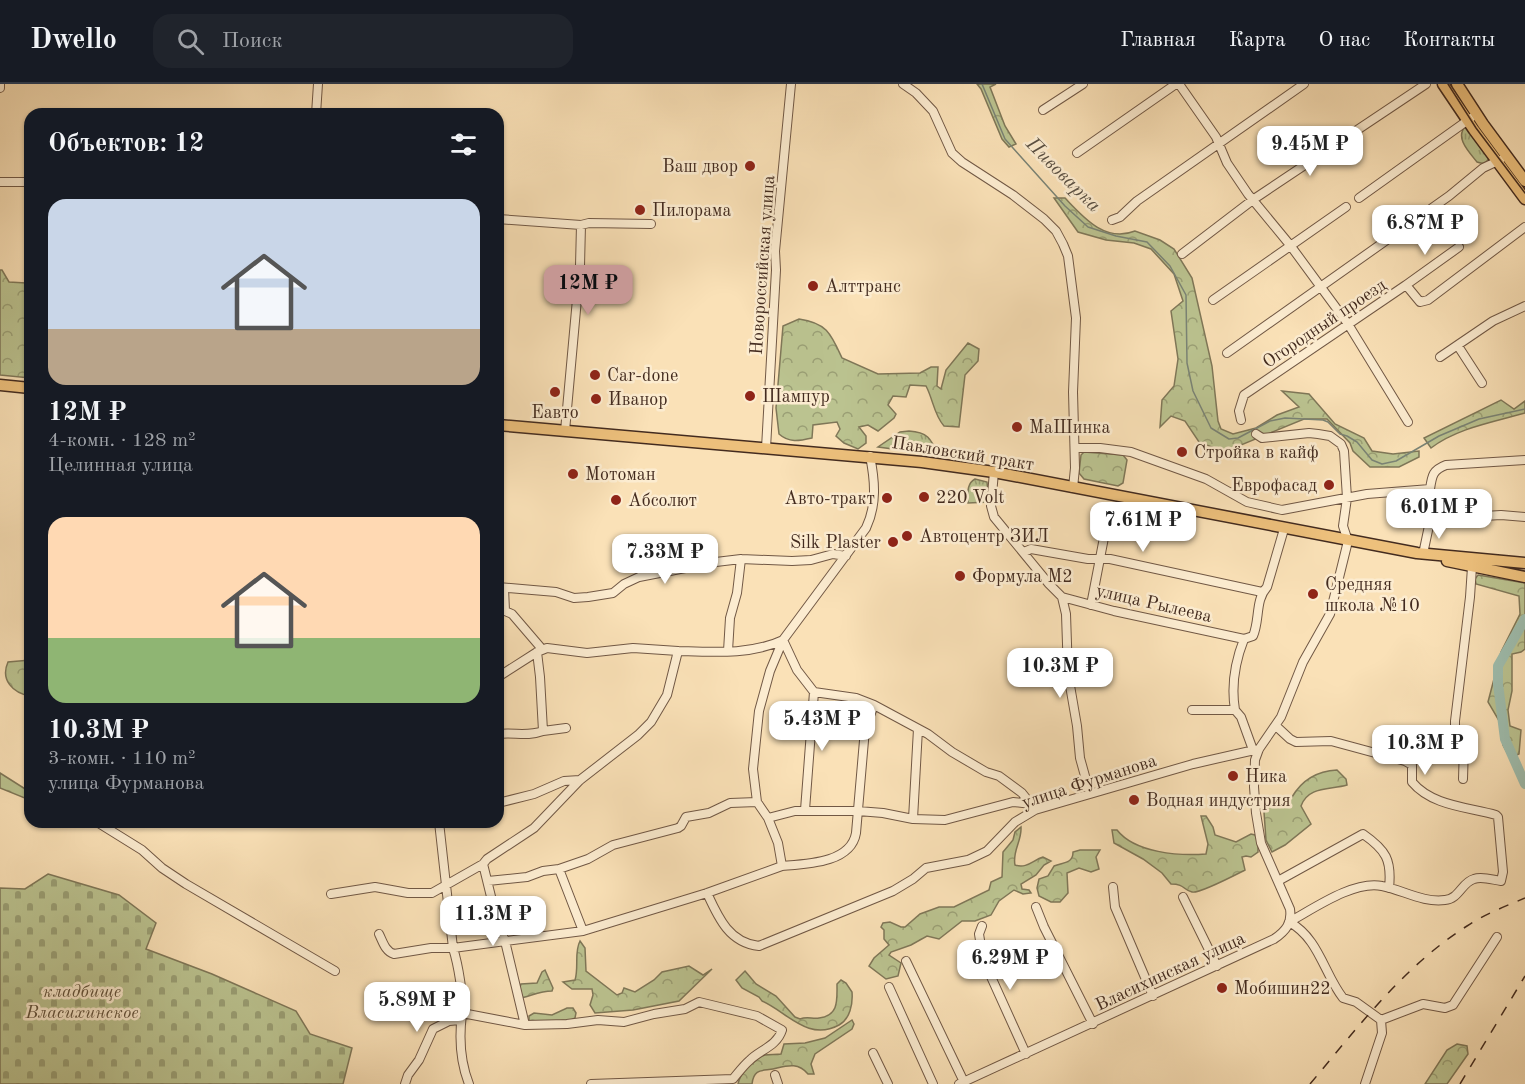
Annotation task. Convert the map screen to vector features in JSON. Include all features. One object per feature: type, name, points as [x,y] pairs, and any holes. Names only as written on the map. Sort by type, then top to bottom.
[{"type":"main road","points":[[1443,84],[1467,121],[1501,159],[1525,181]]},
{"type":"main road","points":[[1457,84],[1463,89],[1525,199]]},
{"type":"main road","points":[[0,385],[24,387]]},
{"type":"main road","name":"Павловский тракт","points":[[504,426],[870,456],[994,472],[1420,554],[1519,576]]},
{"type":"main road","name":"Павловский тракт","points":[[1420,554],[1521,562]]},
{"type":"main road","points":[[1519,576],[1512,567],[1521,562]]},
{"type":"street","points":[[316,108],[318,84]]},
{"type":"street","name":"Новороссийская улица","points":[[766,448],[776,270],[775,251],[791,84]]},
{"type":"street","points":[[903,84],[916,93],[933,111],[952,153],[1044,219],[1056,231],[1063,244],[1068,256],[1076,318],[1073,488]]},
{"type":"street","points":[[1043,110],[1083,84]]},
{"type":"street","points":[[1077,153],[1178,84],[1216,137],[1227,163],[1348,324],[1408,422]]},
{"type":"street","points":[[1112,220],[1304,84]]},
{"type":"street","points":[[1182,254],[1254,200],[1426,84]]},
{"type":"street","points":[[1359,198],[1477,114]]},
{"type":"street","points":[[1227,353],[1449,196],[1483,168],[1501,159]]},
{"type":"street","points":[[0,182],[24,182]]},
{"type":"street","points":[[1213,300],[1346,207]]},
{"type":"street","points":[[504,219],[581,225],[589,223],[651,224]]},
{"type":"street","points":[[565,431],[580,266],[581,225]]},
{"type":"street","name":"Огородный проезд","points":[[1241,420],[1239,411],[1244,395],[1348,324],[1406,285],[1420,302],[1428,300],[1525,227]]},
{"type":"street","points":[[1406,285],[1459,247]]},
{"type":"street","points":[[1440,357],[1493,321],[1525,306]]},
{"type":"street","points":[[1458,346],[1482,382]]},
{"type":"street","points":[[1256,434],[1262,438],[1309,433],[1330,436],[1341,444],[1344,451],[1347,498],[1343,526],[1348,541],[1330,614],[1303,662],[1276,726],[1256,749]]},
{"type":"street","points":[[1075,448],[1131,452],[1206,479],[1247,502],[1282,510],[1367,494],[1430,489],[1432,475],[1437,469],[1446,465],[1525,460]]},
{"type":"street","points":[[782,866],[778,843],[768,818],[757,802],[753,769],[759,711],[770,671],[783,640],[866,528],[872,515],[875,480],[870,456]]},
{"type":"street","points":[[994,472],[991,506],[994,516],[1062,597],[1066,614],[1068,674],[1078,744],[1090,794]]},
{"type":"street","points":[[1420,554],[1430,521],[1434,519],[1501,515],[1525,517]]},
{"type":"street","points":[[1091,605],[1107,522]]},
{"type":"street","points":[[1284,529],[1267,587],[1262,592],[1256,630],[1253,636],[1244,639],[1234,673],[1233,698],[1235,710],[1256,749],[1254,772],[1257,820],[1265,854],[1290,909],[1289,922],[1309,938],[1343,998],[1356,1002],[1381,1020],[1382,1033],[1365,1084]]},
{"type":"street","points":[[1024,552],[1031,549],[1099,560],[1110,559],[1262,592]]},
{"type":"street","points":[[504,588],[556,592],[574,598],[588,597],[613,593],[624,584],[639,577],[716,562],[792,561],[811,560],[838,554],[846,556]]},
{"type":"street","points":[[728,651],[730,618],[737,593],[741,560]]},
{"type":"street","points":[[1463,779],[1464,746],[1455,732],[1455,721],[1472,567]]},
{"type":"street","name":"улица Рылеева","points":[[1062,597],[1244,639]]},
{"type":"street","points":[[504,612],[517,619],[539,651],[543,731]]},
{"type":"street","points":[[504,673],[539,651],[553,648],[587,653],[633,648],[728,651],[768,647],[783,640]]},
{"type":"street","points":[[783,640],[797,669],[814,692],[806,810]]},
{"type":"street","points":[[331,894],[375,887],[421,894],[437,892],[483,864],[534,828],[580,780],[638,735],[660,710],[667,695],[678,651]]},
{"type":"street","points":[[814,692],[856,699],[874,705],[918,729],[986,772],[999,776],[1022,793],[1032,807]]},
{"type":"street","points":[[379,934],[385,948],[389,953],[394,954],[431,948],[453,948],[562,935],[583,931],[707,893],[782,866],[807,864],[843,853],[855,839],[865,729],[874,705]]},
{"type":"street","points":[[1192,710],[1235,710]]},
{"type":"street","name":"Власихинская улица","points":[[962,1083],[1274,939],[1286,930],[1289,922],[1346,892],[1368,885],[1382,885],[1426,898],[1448,900],[1456,896],[1468,881],[1474,879],[1501,881],[1503,872],[1496,815],[1454,807],[1424,792],[1412,782],[1412,765],[1406,760],[1331,741],[1296,742],[1276,726]]},
{"type":"street","points":[[504,734],[525,735],[566,728]]},
{"type":"street","points":[[913,819],[918,729]]},
{"type":"street","name":"улица Фурманова","points":[[707,893],[720,921],[742,940],[759,946],[893,891],[926,868],[959,862],[980,855],[994,846],[1032,807],[1090,794],[1193,764],[1256,749]]},
{"type":"street","points":[[504,802],[534,794],[564,781],[580,780]]},
{"type":"street","points":[[488,881],[526,877],[543,871],[559,869],[588,859],[614,845],[678,828],[686,817],[709,813],[730,803],[757,802]]},
{"type":"street","points":[[768,818],[806,810],[858,811],[913,819],[945,820],[1012,802],[1032,807]]},
{"type":"street","points":[[107,828],[142,850],[162,868],[186,884],[335,971]]},
{"type":"street","points":[[440,828],[453,948],[457,960],[461,1050],[469,1084]]},
{"type":"street","points":[[1278,880],[1363,834],[1377,843],[1389,860],[1391,871],[1389,888]]},
{"type":"street","points":[[483,864],[497,921],[505,940],[525,1025]]},
{"type":"street","points":[[559,869],[583,931]]},
{"type":"street","points":[[1113,887],[1115,907],[1153,996]]},
{"type":"street","points":[[1183,897],[1217,966]]},
{"type":"street","points":[[1036,907],[1093,1024]]},
{"type":"street","points":[[982,926],[979,934],[983,959],[1026,1054]]},
{"type":"street","points":[[1381,1020],[1423,1004],[1445,1008],[1453,1005],[1497,937]]},
{"type":"street","points":[[906,961],[962,1083]]},
{"type":"street","points":[[889,987],[933,1084]]},
{"type":"street","points":[[405,1084],[433,1029],[461,1017],[525,1025],[567,1024],[598,1020],[624,1022],[685,1009],[699,1002],[757,1016],[782,1030],[780,1036],[764,1052],[751,1058],[733,1079],[591,1084]]},
{"type":"street","points":[[873,1053],[888,1084]]},
{"type":"street","points":[[775,1076],[778,1084]]},
{"type":"green space","points":[[977,84],[996,84],[990,87],[1005,126],[1016,144],[1009,147],[1002,139]]},
{"type":"green space","points":[[1466,126],[1489,158],[1485,162],[1477,162],[1464,144],[1462,135]]},
{"type":"green space","points":[[1054,198],[1065,198],[1087,220],[1104,231],[1124,234],[1135,231],[1160,240],[1174,249],[1192,278],[1212,366],[1218,421],[1221,429],[1233,434],[1256,428],[1277,415],[1299,407],[1282,391],[1309,394],[1335,424],[1364,438],[1372,451],[1393,454],[1419,451],[1419,457],[1399,467],[1370,467],[1353,451],[1350,443],[1327,419],[1304,419],[1224,452],[1199,442],[1185,421],[1171,416],[1160,427],[1162,400],[1174,386],[1178,359],[1171,311],[1183,301],[1174,274],[1151,249],[1134,243],[1106,240],[1078,232]]},
{"type":"green space","points":[[0,270],[9,282],[24,283],[24,377],[0,375]]},
{"type":"green space","points":[[799,319],[816,323],[827,331],[842,358],[878,374],[920,373],[931,367],[938,367],[937,386],[941,389],[946,370],[968,343],[979,349],[978,361],[965,375],[959,427],[944,426],[926,386],[910,385],[906,397],[893,396],[888,405],[896,414],[894,418],[878,431],[868,425],[859,427],[866,436],[866,443],[858,449],[844,443],[836,436],[840,429],[837,422],[813,425],[812,438],[794,440],[783,437],[779,434],[776,408],[783,326]]},
{"type":"green space","points":[[1501,400],[1514,409],[1525,401],[1525,413],[1452,435],[1431,448],[1424,438]]},
{"type":"green space","points":[[909,431],[928,437],[938,455],[878,447],[900,432]]},
{"type":"green space","points":[[1084,452],[1123,455],[1127,460],[1123,483],[1118,486],[1084,479],[1079,473],[1081,455]]},
{"type":"green space","points":[[975,479],[987,482],[989,502],[968,503],[969,486]]},
{"type":"green space","points":[[1478,575],[1525,583],[1525,649],[1512,654],[1512,691],[1508,710],[1510,726],[1521,730],[1519,754],[1510,758],[1503,745],[1501,724],[1488,702],[1501,652],[1520,614],[1519,596],[1476,584],[1475,579]]},
{"type":"green space","points":[[24,661],[24,694],[13,689],[7,680],[8,662]]},
{"type":"green space","points":[[1337,770],[1346,779],[1347,785],[1320,790],[1309,795],[1301,806],[1311,824],[1285,845],[1272,852],[1266,840],[1263,798],[1275,796],[1280,801],[1292,797],[1300,786],[1311,778],[1323,772]]},
{"type":"green space","points":[[0,773],[24,788],[24,798],[0,788]]},
{"type":"green space","points":[[1201,816],[1206,816],[1215,835],[1236,842],[1251,834],[1255,835],[1258,852],[1251,857],[1242,857],[1245,870],[1196,892],[1171,884],[1162,873],[1143,859],[1114,843],[1112,830],[1117,830],[1125,838],[1146,848],[1171,853],[1206,854],[1208,844]]},
{"type":"green space","points":[[1021,827],[1015,865],[1026,865],[1043,857],[1051,861],[1044,865],[1036,875],[1021,884],[1022,889],[1029,890],[1031,893],[1023,894],[1014,890],[999,901],[991,915],[975,921],[962,921],[939,939],[927,936],[891,952],[889,955],[901,963],[898,976],[886,979],[869,966],[874,958],[889,945],[884,939],[884,930],[881,927],[883,923],[890,922],[905,927],[920,914],[939,907],[954,907],[989,890],[991,882],[1002,877],[1003,852],[1013,840],[1015,832]]},
{"type":"green space","points":[[1100,850],[1096,857],[1099,869],[1091,872],[1079,868],[1067,873],[1068,893],[1060,902],[1051,902],[1039,896],[1037,888],[1039,879],[1048,876],[1054,866],[1069,861],[1073,852]]},
{"type":"green space","name":"кладбище Власихинское","points":[[48,874],[119,895],[156,923],[146,949],[212,974],[296,1011],[310,1034],[352,1048],[343,1084],[0,1084],[0,888],[25,889]]},
{"type":"green space","points":[[580,941],[585,948],[586,971],[617,995],[622,993],[624,988],[635,992],[662,972],[689,966],[703,975],[712,969],[679,1001],[633,1010],[595,1013],[590,1005],[592,989],[572,989],[563,982],[575,980],[577,950]]},
{"type":"green space","points":[[545,970],[553,988],[552,991],[516,999],[521,984],[537,983]]},
{"type":"green space","points":[[745,971],[756,984],[776,996],[795,1017],[800,1019],[826,1017],[830,1014],[836,1006],[837,984],[841,980],[852,992],[850,1011],[839,1025],[828,1029],[808,1028],[742,988],[736,980]]},
{"type":"green space","points":[[567,1008],[573,1008],[576,1013],[575,1018],[533,1023],[529,1021],[529,1016],[534,1013],[552,1015]]},
{"type":"green space","points":[[852,1020],[854,1024],[852,1029],[815,1054],[811,1064],[814,1074],[808,1074],[797,1066],[786,1066],[758,1072],[752,1084],[738,1084],[752,1063],[767,1055],[781,1054],[784,1044],[805,1043],[825,1038]]},
{"type":"green space","points":[[1457,1044],[1467,1046],[1468,1054],[1447,1084],[1425,1084],[1447,1050]]},
{"type":"waterway","name":"Пивоварка","points":[[982,84],[1005,139],[1065,206],[1088,227],[1116,236],[1147,242],[1170,266],[1186,295],[1187,363],[1193,391],[1211,428],[1229,439],[1238,438],[1270,421],[1285,418],[1323,420],[1340,434],[1357,442],[1372,460],[1382,464],[1396,461],[1439,436],[1479,419],[1525,409]]},
{"type":"waterway","name":"Пивоварка","points":[[1525,619],[1498,666],[1505,739],[1525,784]]},
{"type":"tram line","points":[[1448,84],[1476,128],[1525,193]]},
{"type":"railway","points":[[1310,1084],[1383,999],[1423,960],[1444,942],[1474,922],[1525,898]]},
{"type":"railway","points":[[1460,1084],[1525,976]]},
{"type":"place","name":"Ваш двор","points":[[750,166]]},
{"type":"place","name":"Пилорама","points":[[640,210]]},
{"type":"place","name":"Алттранс","points":[[813,286]]},
{"type":"place","name":"Car-done","points":[[595,375]]},
{"type":"place","name":"Еавто","points":[[555,392]]},
{"type":"place","name":"Шампур","points":[[750,396]]},
{"type":"place","name":"Иванор","points":[[596,399]]},
{"type":"place","name":"МаШинка","points":[[1017,427]]},
{"type":"place","name":"Стройка в кайф","points":[[1182,452]]},
{"type":"place","name":"Мотоман","points":[[573,474]]},
{"type":"place","name":"Еврофасад","points":[[1329,485]]},
{"type":"place","name":"220 Volt","points":[[924,497]]},
{"type":"place","name":"Авто-тракт","points":[[887,498]]},
{"type":"place","name":"Абсолют","points":[[616,500]]},
{"type":"place","name":"Автоцентр ЗИЛ","points":[[907,536]]},
{"type":"place","name":"Silk Plaster","points":[[893,542]]},
{"type":"place","name":"Формула М2","points":[[960,576]]},
{"type":"place","name":"Средняя школа №10","points":[[1313,594]]},
{"type":"place","name":"Ника","points":[[1233,776]]},
{"type":"place","name":"Водная индустрия","points":[[1134,800]]},
{"type":"place","name":"Мобишин22","points":[[1222,988]]}]
